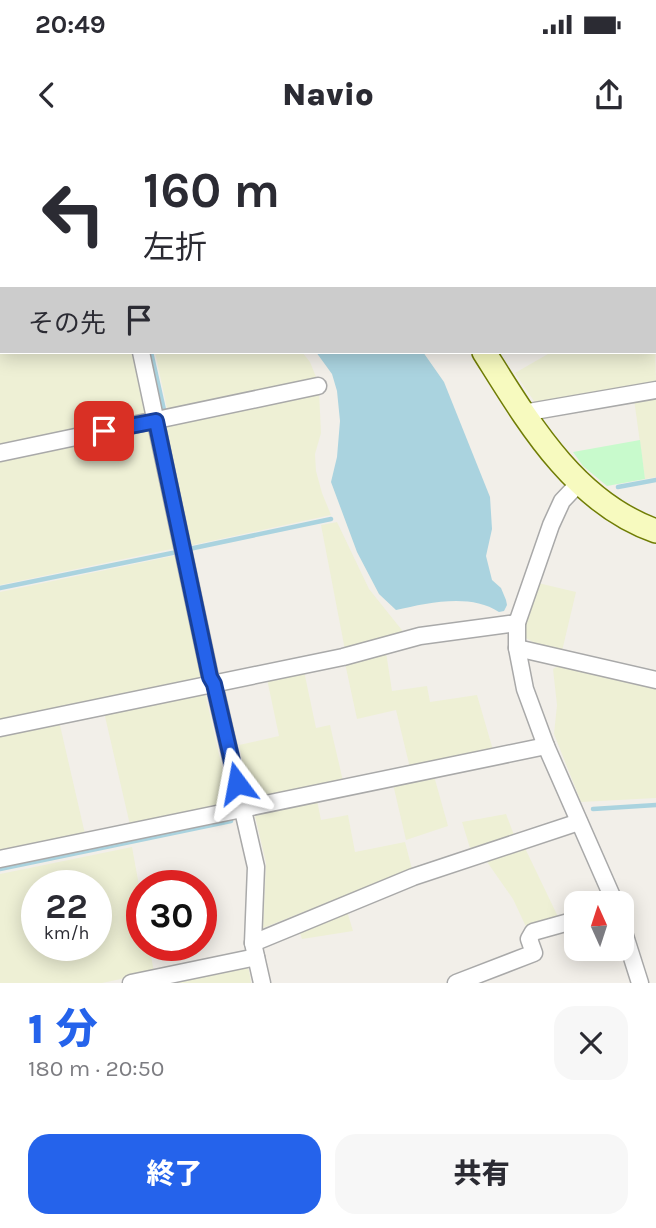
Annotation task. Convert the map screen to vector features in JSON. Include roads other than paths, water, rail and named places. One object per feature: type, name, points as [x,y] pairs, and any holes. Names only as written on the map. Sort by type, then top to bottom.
[{"type":"street","points":[[141,354],[210,677],[214,684],[256,867],[255,950],[262,983]]},
{"type":"street","points":[[485,354],[523,413],[579,483],[605,505],[656,531]]},
{"type":"street","points":[[0,453],[318,386]]},
{"type":"street","points":[[523,413],[656,390]]},
{"type":"street","points":[[579,483],[562,501],[551,525],[517,623],[517,648],[525,689],[546,746],[610,891]]},
{"type":"street","points":[[0,728],[343,657],[420,636],[517,623]]},
{"type":"street","points":[[517,648],[656,680]]},
{"type":"street","points":[[0,859],[546,746]]},
{"type":"street","points":[[131,983],[255,950],[413,877],[579,822]]},
{"type":"street","points":[[460,982],[534,953],[529,939],[533,932],[564,923]]},
{"type":"street","points":[[633,961],[640,983]]},
{"type":"water","points":[[317,354],[424,354],[444,382],[490,497],[492,529],[486,556],[492,580],[501,588],[506,600],[504,611],[499,612],[488,606],[462,601],[396,610],[379,594],[357,552],[331,482],[337,457],[340,421],[332,374]]},
{"type":"waterway","points":[[151,354],[164,410]]},
{"type":"waterway","points":[[618,487],[656,480]]},
{"type":"waterway","points":[[189,549],[331,519]]},
{"type":"waterway","points":[[0,588],[177,552]]},
{"type":"waterway","points":[[593,809],[656,805]]},
{"type":"waterway","points":[[0,869],[231,821]]}]
